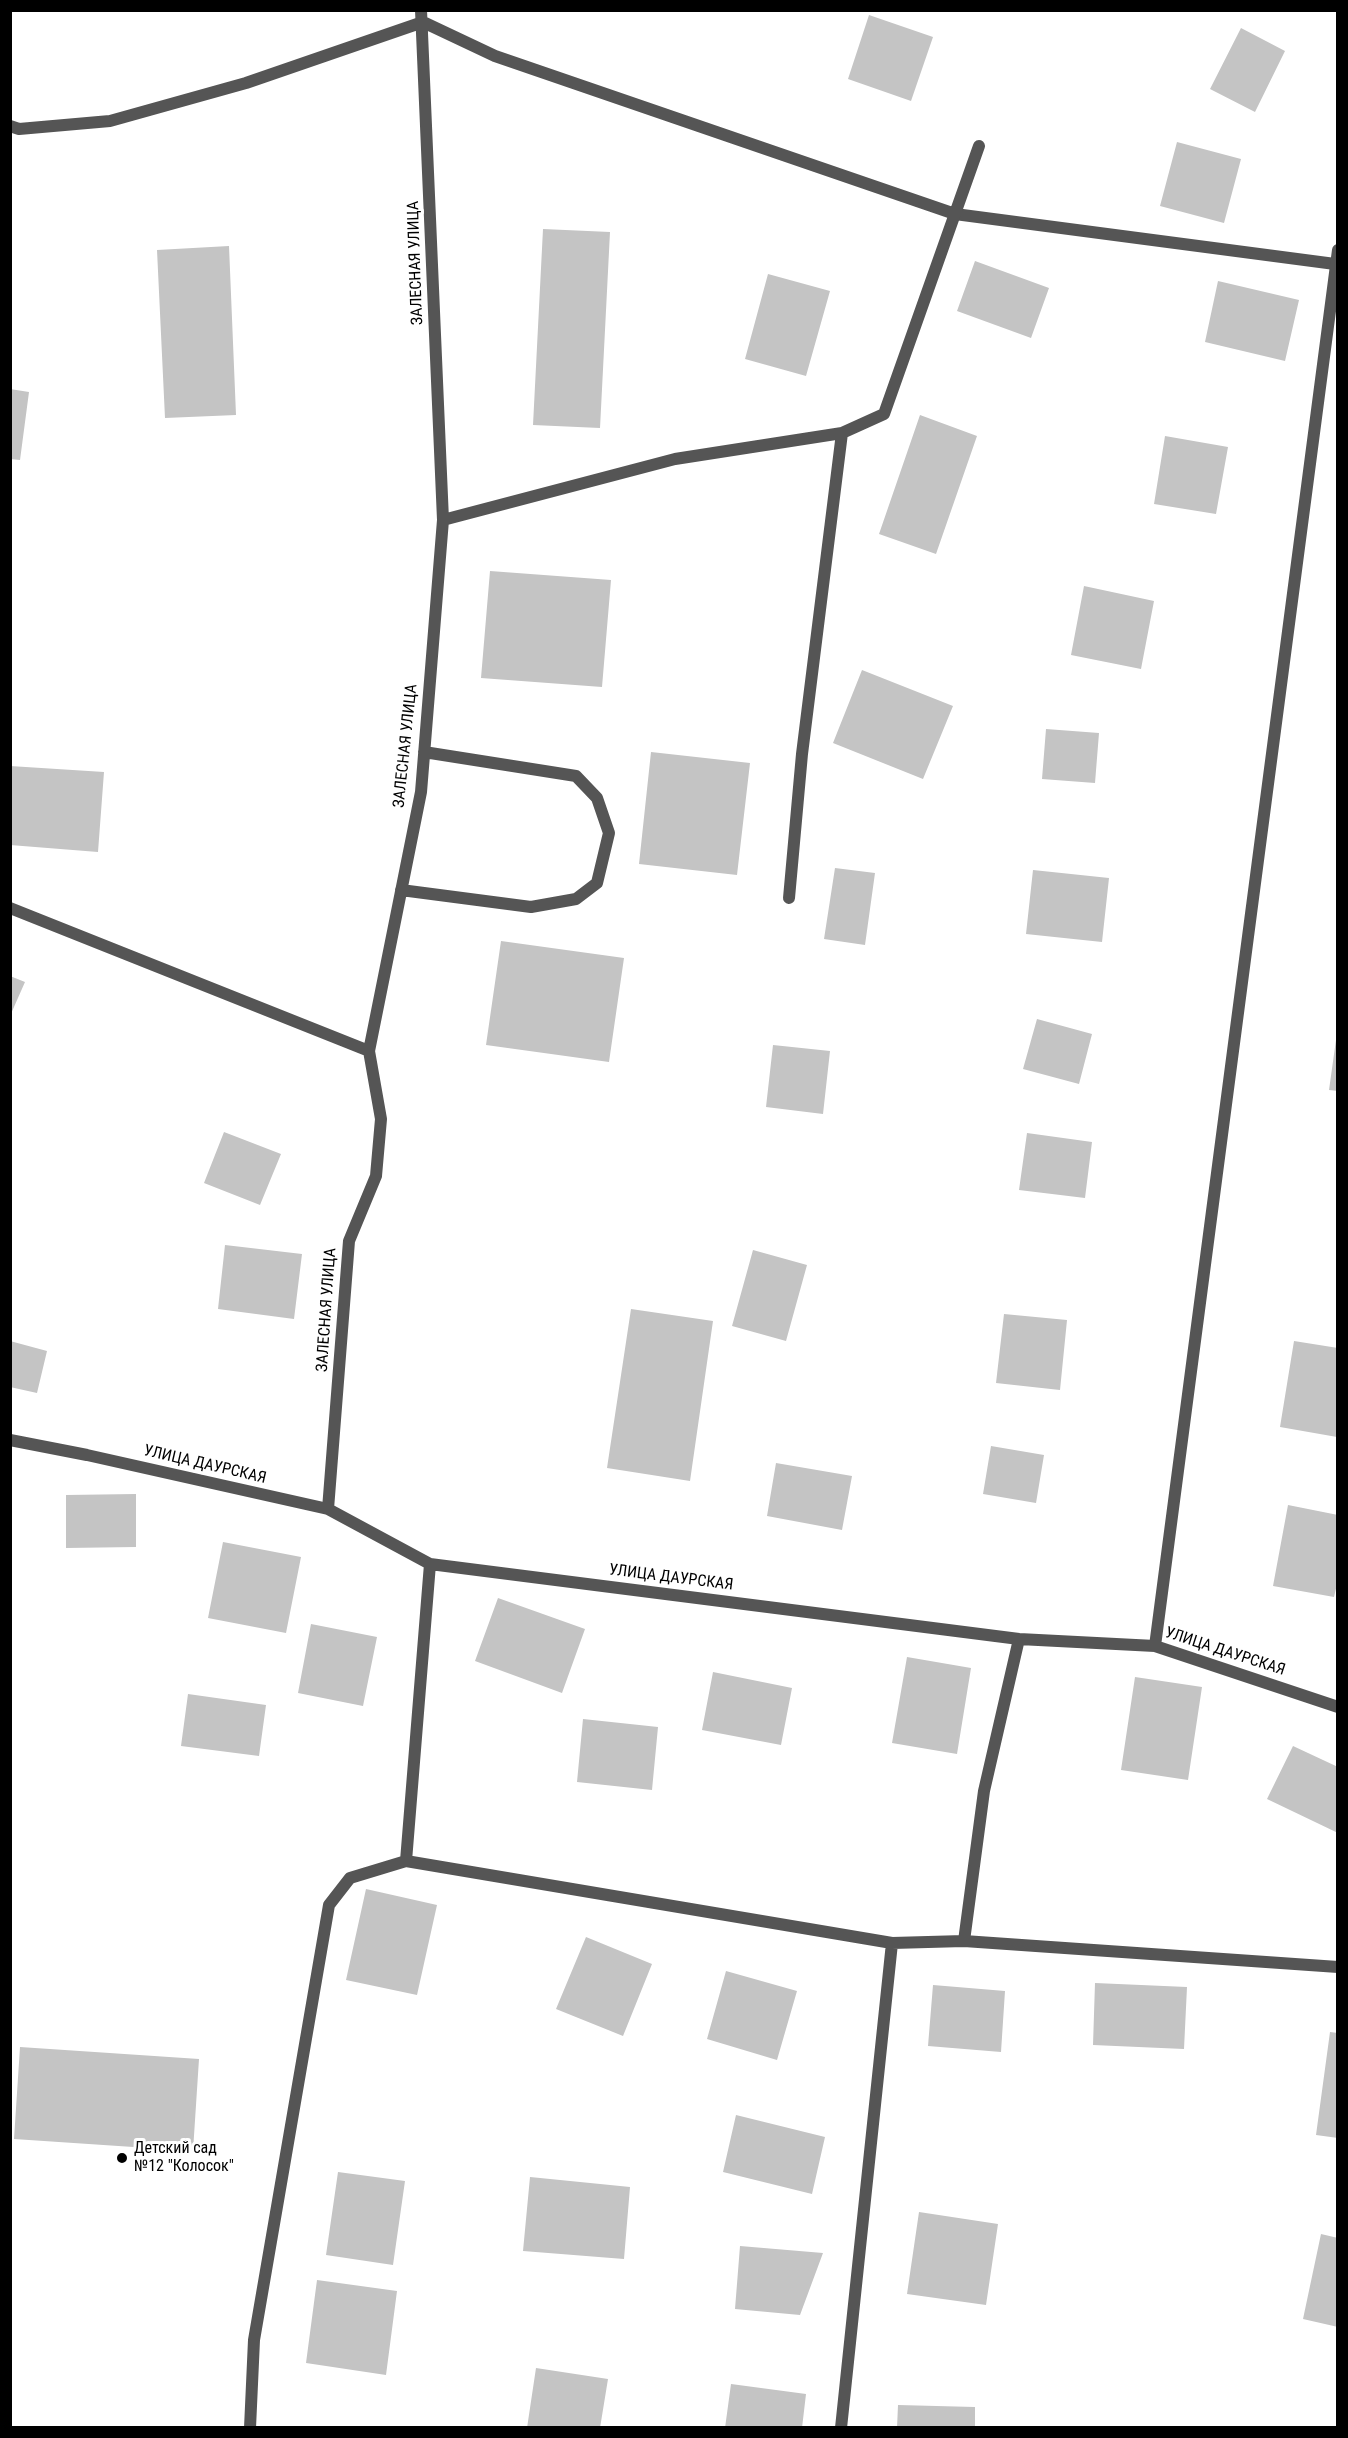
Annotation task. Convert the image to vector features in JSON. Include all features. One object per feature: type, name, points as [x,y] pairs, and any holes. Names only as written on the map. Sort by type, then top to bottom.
[{"type":"street","points":[[10,126],[19,129],[110,121],[246,83],[424,14],[495,56],[955,214],[1335,264]]},
{"type":"street","name":"ЗАЛЕСНАЯ УЛИЦА","points":[[328,1509],[349,1241],[376,1176],[381,1119],[369,1051],[421,792],[443,520],[424,14]]},
{"type":"street","points":[[443,520],[675,459],[842,433],[884,414],[979,146]]},
{"type":"street","points":[[1155,1646],[1338,250]]},
{"type":"street","points":[[789,898],[802,754],[842,433]]},
{"type":"street","points":[[401,890],[531,906],[576,899],[597,883],[609,833],[597,798],[576,776],[424,752]]},
{"type":"street","points":[[10,908],[369,1051]]},
{"type":"street","name":"УЛИЦА ДАУРСКАЯ","points":[[10,1440],[328,1509],[430,1564],[1018,1639],[1155,1646],[1338,1707]]},
{"type":"street","points":[[406,1860],[430,1564]]},
{"type":"street","points":[[964,1941],[984,1791],[1018,1639]]},
{"type":"street","points":[[250,2427],[254,2340],[329,1905],[350,1878],[406,1860],[892,1942],[964,1941],[1338,1966]]},
{"type":"street","points":[[841,2427],[892,1942]]},
{"type":"building","points":[[869,15],[933,37],[911,101],[848,79]]},
{"type":"building","points":[[1241,28],[1285,51],[1255,112],[1210,89]]},
{"type":"building","points":[[1177,142],[1241,159],[1224,223],[1160,206]]},
{"type":"building","points":[[543,229],[610,232],[600,428],[533,425]]},
{"type":"building","points":[[229,246],[236,415],[165,418],[157,250]]},
{"type":"building","points":[[975,261],[1049,288],[1031,338],[957,311]]},
{"type":"building","points":[[768,274],[830,291],[806,376],[745,359]]},
{"type":"building","points":[[1218,281],[1299,300],[1285,361],[1205,342]]},
{"type":"building","points":[[10,389],[29,392],[20,460],[10,459]]},
{"type":"building","points":[[920,415],[977,436],[936,554],[879,534]]},
{"type":"building","points":[[1165,436],[1228,447],[1216,514],[1154,504]]},
{"type":"building","points":[[490,571],[611,580],[602,687],[481,678]]},
{"type":"building","points":[[1084,586],[1154,601],[1141,669],[1071,655]]},
{"type":"building","points":[[862,670],[953,706],[923,779],[833,743]]},
{"type":"building","points":[[1046,729],[1099,733],[1095,783],[1042,779]]},
{"type":"building","points":[[651,752],[750,763],[737,875],[639,864]]},
{"type":"building","points":[[10,766],[104,772],[98,852],[10,845]]},
{"type":"building","points":[[835,868],[875,873],[865,945],[824,939]]},
{"type":"building","points":[[1033,870],[1109,878],[1102,942],[1026,934]]},
{"type":"building","points":[[501,941],[624,958],[609,1062],[486,1045]]},
{"type":"building","points":[[10,976],[25,982],[10,1016]]},
{"type":"building","points":[[1037,1019],[1092,1034],[1079,1084],[1023,1069]]},
{"type":"building","points":[[1336,1040],[1338,1040],[1338,1091],[1329,1090]]},
{"type":"building","points":[[773,1045],[830,1051],[823,1114],[766,1107]]},
{"type":"building","points":[[224,1132],[281,1154],[260,1205],[204,1183]]},
{"type":"building","points":[[1027,1133],[1092,1142],[1085,1198],[1019,1190]]},
{"type":"building","points":[[225,1245],[302,1254],[294,1319],[218,1309]]},
{"type":"building","points":[[753,1250],[807,1265],[786,1341],[732,1326]]},
{"type":"building","points":[[631,1309],[713,1321],[690,1481],[607,1468]]},
{"type":"building","points":[[1004,1314],[1067,1320],[1060,1390],[996,1383]]},
{"type":"building","points":[[10,1341],[47,1351],[37,1393],[10,1387]]},
{"type":"building","points":[[1294,1341],[1338,1348],[1337,1437],[1280,1427]]},
{"type":"building","points":[[991,1446],[1044,1455],[1036,1503],[983,1494]]},
{"type":"building","points":[[776,1463],[852,1476],[842,1530],[767,1516]]},
{"type":"building","points":[[136,1494],[136,1547],[66,1548],[66,1495]]},
{"type":"building","points":[[1288,1505],[1338,1515],[1338,1580],[1334,1597],[1273,1586]]},
{"type":"building","points":[[223,1542],[301,1557],[286,1633],[208,1618]]},
{"type":"building","points":[[498,1598],[585,1629],[562,1693],[475,1661]]},
{"type":"building","points":[[311,1624],[377,1637],[363,1706],[298,1693]]},
{"type":"building","points":[[907,1657],[971,1668],[957,1754],[892,1743]]},
{"type":"building","points":[[713,1672],[792,1688],[781,1745],[702,1730]]},
{"type":"building","points":[[1135,1677],[1202,1687],[1188,1780],[1121,1770]]},
{"type":"building","points":[[188,1694],[266,1705],[259,1756],[181,1746]]},
{"type":"building","points":[[583,1719],[658,1727],[652,1790],[577,1782]]},
{"type":"building","points":[[1293,1746],[1338,1767],[1338,1833],[1267,1799]]},
{"type":"building","points":[[366,1889],[437,1905],[417,1995],[346,1980]]},
{"type":"building","points":[[586,1937],[652,1964],[623,2036],[556,2009]]},
{"type":"building","points":[[726,1971],[797,1991],[777,2060],[707,2039]]},
{"type":"building","points":[[1095,1983],[1187,1987],[1184,2049],[1093,2045]]},
{"type":"building","points":[[933,1985],[1005,1991],[1001,2052],[928,2046]]},
{"type":"building","points":[[1330,2032],[1338,2033],[1338,2138],[1316,2135]]},
{"type":"building","points":[[20,2047],[199,2059],[193,2151],[14,2139]]},
{"type":"building","points":[[736,2115],[825,2137],[812,2194],[723,2172]]},
{"type":"building","points":[[338,2172],[405,2181],[393,2265],[326,2255]]},
{"type":"building","points":[[530,2177],[630,2187],[624,2259],[523,2251]]},
{"type":"building","points":[[919,2212],[998,2224],[986,2305],[907,2294]]},
{"type":"building","points":[[1321,2234],[1338,2238],[1338,2327],[1303,2319]]},
{"type":"building","points":[[740,2246],[823,2253],[800,2315],[735,2309]]},
{"type":"building","points":[[317,2280],[397,2291],[386,2375],[306,2363]]},
{"type":"building","points":[[536,2368],[608,2379],[600,2428],[527,2428]]},
{"type":"building","points":[[731,2384],[806,2394],[802,2428],[725,2428]]},
{"type":"building","points":[[898,2405],[975,2407],[975,2428],[897,2428]]},
{"type":"place","name":"Детский сад №12 \"Колосок\"","points":[[122,2158]]}]
